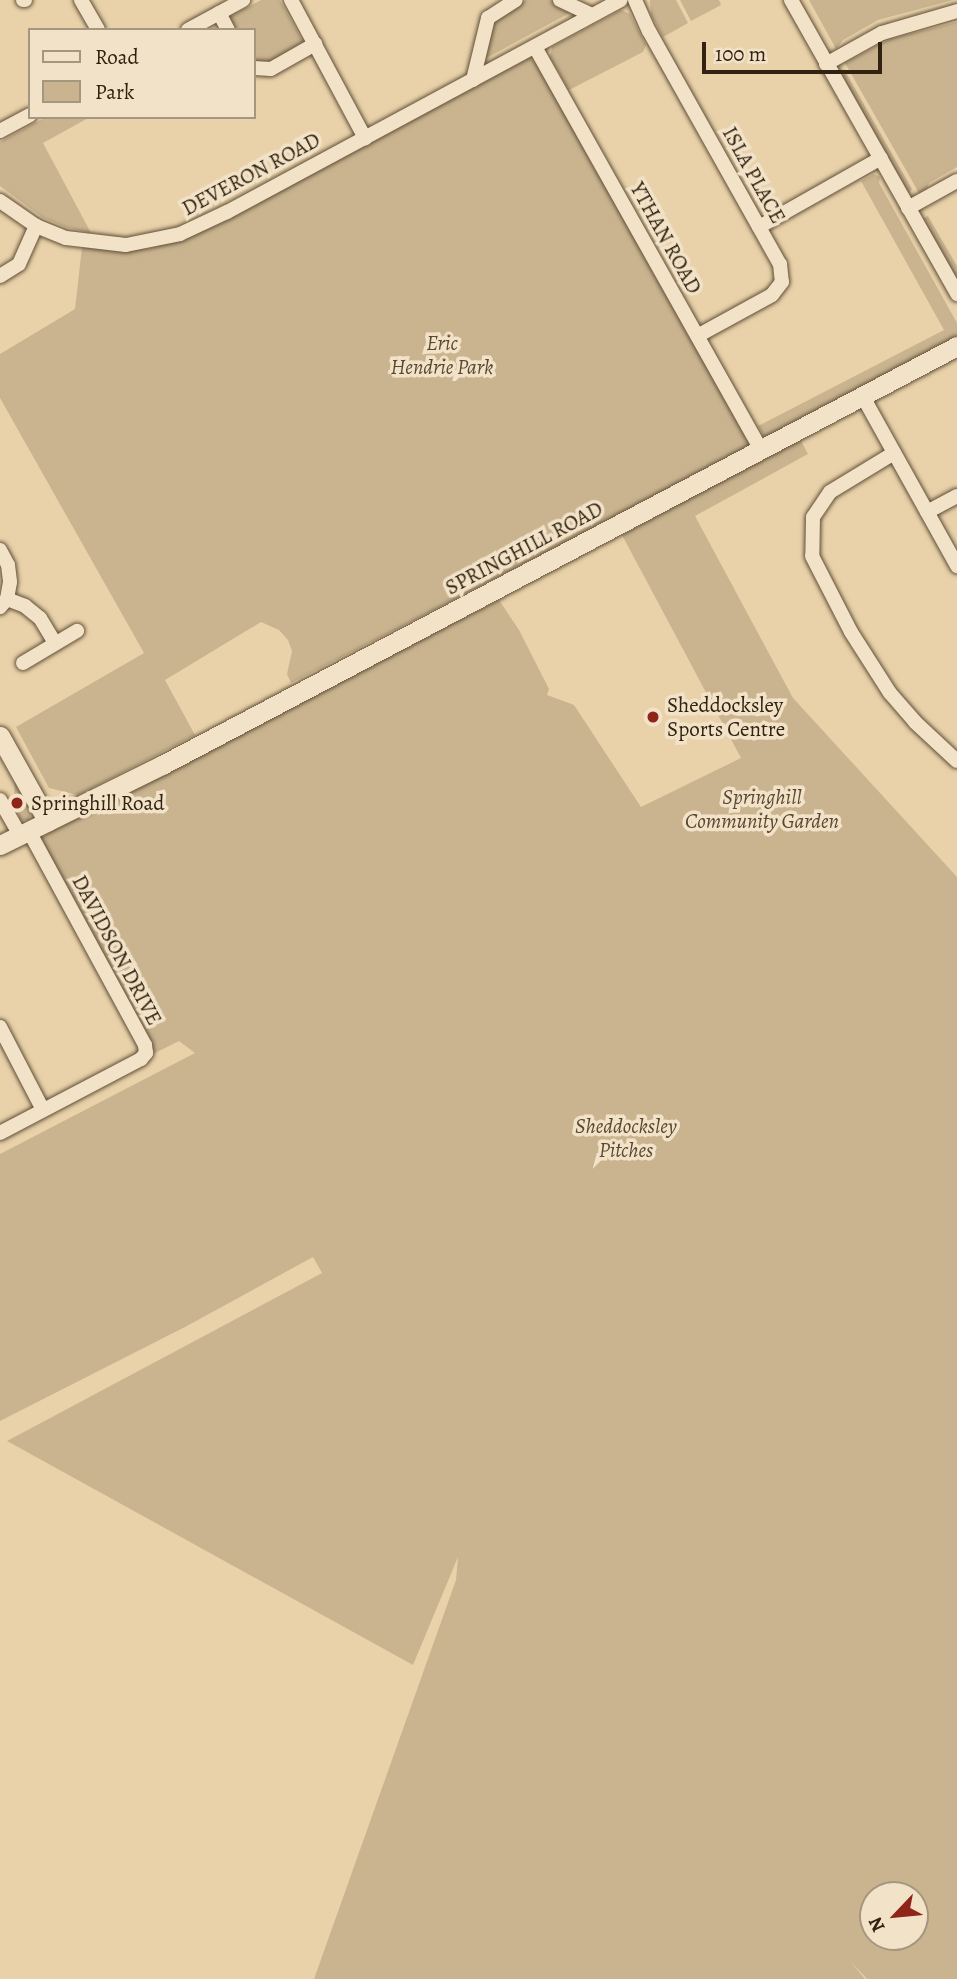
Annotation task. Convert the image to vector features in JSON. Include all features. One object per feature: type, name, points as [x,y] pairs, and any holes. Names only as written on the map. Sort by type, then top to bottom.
[{"type":"street","points":[[81,0],[97,28]]},
{"type":"street","points":[[192,28],[243,0]]},
{"type":"street","points":[[292,0],[365,138]]},
{"type":"street","points":[[473,80],[488,18],[516,0]]},
{"type":"street","points":[[560,0],[592,15]]},
{"type":"street","name":"DEVERON ROAD","points":[[0,201],[36,226],[66,238],[100,244],[146,243],[180,234],[621,0]]},
{"type":"street","name":"ISLA PLACE","points":[[635,0],[649,31],[780,264],[782,282],[778,289],[696,335]]},
{"type":"street","points":[[791,0],[957,294]]},
{"type":"street","points":[[826,64],[881,33],[957,11]]},
{"type":"street","points":[[219,13],[228,28]]},
{"type":"street","points":[[256,68],[271,69],[315,44]]},
{"type":"street","name":"YTHAN ROAD","points":[[534,47],[761,449]]},
{"type":"street","points":[[0,131],[28,116]]},
{"type":"street","points":[[759,226],[881,158]]},
{"type":"street","points":[[908,208],[957,181]]},
{"type":"street","points":[[0,276],[19,264],[36,226]]},
{"type":"street","name":"SPRINGHILL ROAD","points":[[0,845],[957,346]]},
{"type":"street","points":[[862,395],[957,566]]},
{"type":"street","points":[[894,453],[839,484],[830,492],[813,517],[812,556],[851,632],[890,693],[915,722],[957,761]]},
{"type":"street","points":[[927,512],[957,496]]},
{"type":"street","points":[[0,550],[8,565],[10,582],[4,603],[25,606],[40,618],[55,643]]},
{"type":"street","points":[[23,663],[77,631]]},
{"type":"street","points":[[0,736],[48,822]]},
{"type":"street","points":[[0,800],[24,833]]},
{"type":"street","name":"DAVIDSON DRIVE","points":[[0,1133],[141,1059],[146,1053],[145,1045],[24,833]]},
{"type":"street","points":[[0,1027],[43,1110]]},
{"type":"green space","points":[[261,0],[280,0],[303,42],[268,64],[256,61],[256,28],[232,28],[230,17]]},
{"type":"green space","points":[[526,0],[550,0],[575,10],[481,61],[495,16]]},
{"type":"green space","points":[[650,0],[676,0],[688,23],[663,37],[651,15]]},
{"type":"green space","points":[[680,0],[719,0],[721,5],[691,21]]},
{"type":"green space","points":[[809,0],[953,0],[878,20],[843,40],[836,49]]},
{"type":"green space","points":[[621,10],[630,14],[646,45],[643,52],[569,90],[550,57],[552,47]]},
{"type":"green space","points":[[957,22],[957,167],[929,183],[927,189],[919,193],[845,63],[890,39]]},
{"type":"green space","name":"Eric Hendrie Park","points":[[529,58],[535,62],[753,446],[291,683],[287,674],[292,651],[288,640],[279,630],[261,622],[165,680],[195,735],[78,795],[49,788],[16,727],[144,653],[0,398],[0,354],[75,309],[82,247],[147,249],[181,239]]},
{"type":"green space","points":[[845,71],[912,189],[908,194],[842,78]]},
{"type":"green space","points":[[42,119],[86,119],[43,143],[91,233],[65,227],[42,217],[0,186],[0,142]]},
{"type":"green space","points":[[874,174],[880,177],[879,183],[957,323],[957,339],[769,437],[764,436],[758,426],[944,330],[861,181]]},
{"type":"green space","points":[[928,216],[957,266],[957,282],[921,219]]},
{"type":"green space","name":"Sheddocksley Pitches","points":[[800,439],[808,454],[695,516],[793,698],[957,877],[957,1979],[867,1979],[850,1961],[865,1979],[314,1979],[456,1580],[458,1557],[413,1665],[7,1441],[322,1273],[313,1257],[185,1327],[0,1421],[0,1154],[195,1053],[179,1041],[155,1053],[40,845],[40,839],[66,821],[499,600],[519,630],[549,689],[547,695],[574,705],[641,807],[741,758],[622,535]]},
{"type":"green space","points":[[15,779],[32,810],[29,820],[20,820],[14,799]]},
{"type":"place","name":"Sheddocksley Sports Centre","points":[[653,717]]},
{"type":"place","name":"Springhill Road","points":[[17,803]]},
{"type":"park label","name":"Springhill Community Garden","points":[[762,809]]}]
